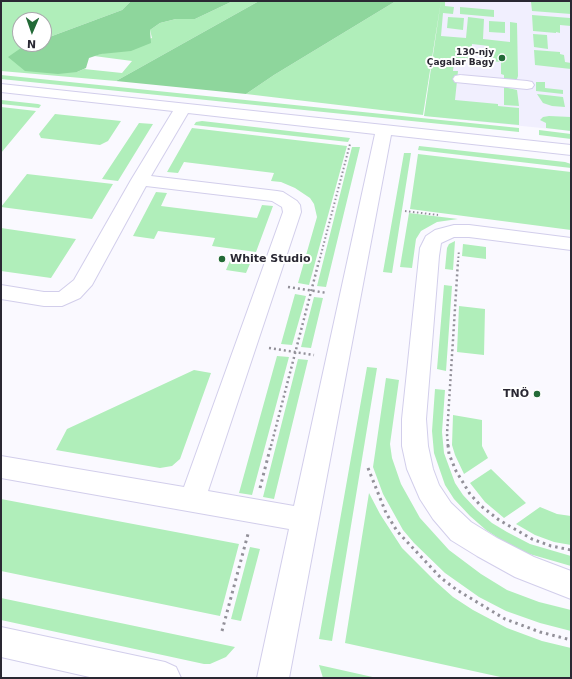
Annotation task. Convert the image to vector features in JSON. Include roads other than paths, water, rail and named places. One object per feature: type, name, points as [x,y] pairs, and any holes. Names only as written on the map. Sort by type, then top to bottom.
[{"type":"street","points":[[460,78],[527,85]]},
{"type":"street","points":[[1,88],[571,150]]},
{"type":"street","points":[[1,292],[44,299],[62,299],[73,293],[82,284],[140,180],[183,108]]},
{"type":"street","points":[[273,678],[384,130]]},
{"type":"street","points":[[140,180],[277,196],[291,205],[292,212],[192,501]]},
{"type":"street","points":[[571,244],[469,231],[454,231],[442,234],[433,240],[429,256],[414,419],[415,446],[420,469],[429,490],[442,511],[461,531],[487,547],[525,567],[571,585]]},
{"type":"street","points":[[1,467],[305,520]]},
{"type":"street","points":[[1,642],[165,678]]},
{"type":"place","name":"130-njy Çagalar Bagy","points":[[502,58]]},
{"type":"place","name":"White Studio","points":[[222,259]]},
{"type":"place","name":"TNÖ","points":[[537,394]]}]
